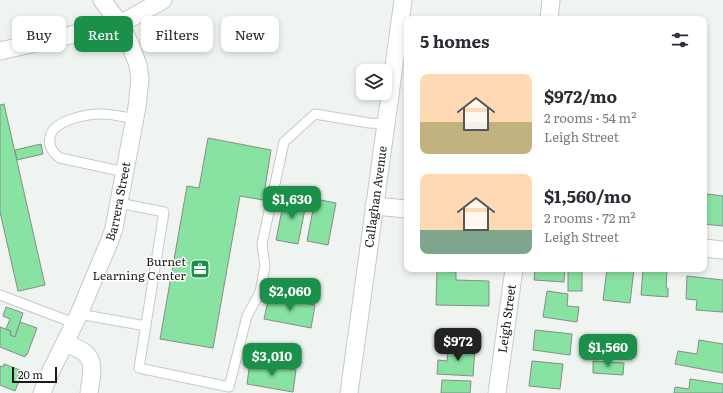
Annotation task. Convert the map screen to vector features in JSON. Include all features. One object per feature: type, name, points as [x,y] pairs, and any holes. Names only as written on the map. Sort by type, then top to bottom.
[{"type":"street","name":"Barrera Street","points":[[102,0],[114,16]]},
{"type":"street","points":[[133,17],[163,0]]},
{"type":"street","name":"Callaghan Avenue","points":[[349,393],[403,0]]},
{"type":"street","points":[[549,16],[552,0]]},
{"type":"street","points":[[0,51],[74,34]]},
{"type":"street","name":"Barrera Street","points":[[42,393],[110,240],[119,203],[139,92],[140,79],[138,65],[133,52]]},
{"type":"street","points":[[374,206],[404,210]]},
{"type":"street","points":[[707,248],[723,250]]},
{"type":"street","name":"Leigh Street","points":[[497,393],[514,272]]},
{"type":"street","points":[[65,343],[84,352],[89,358],[92,372],[89,393]]},
{"type":"lane","points":[[119,203],[164,212],[139,368],[229,387],[247,316],[260,292],[265,266],[262,244],[284,142],[315,114],[369,123],[386,124]]},
{"type":"lane","points":[[125,172],[60,158],[53,152],[50,145],[50,136],[54,128],[62,123],[92,115],[116,115],[135,119]]},
{"type":"lane","points":[[0,295],[76,319],[146,326]]},
{"type":"building","points":[[4,104],[45,285],[19,291],[0,212],[0,105]]},
{"type":"building","name":"Burnet Learning Center","points":[[208,138],[271,150],[263,200],[240,196],[213,348],[160,339],[187,186],[199,188]]},
{"type":"building","points":[[41,144],[43,154],[17,160],[15,150]]},
{"type":"building","points":[[707,194],[723,196],[723,226],[707,224]]},
{"type":"building","points":[[285,195],[307,199],[298,244],[276,240]]},
{"type":"building","points":[[315,199],[336,203],[328,245],[307,241]]},
{"type":"building","points":[[437,272],[456,272],[456,280],[489,281],[489,306],[436,305]]},
{"type":"building","points":[[535,272],[565,272],[564,282],[534,280]]},
{"type":"building","points":[[568,272],[582,272],[582,291],[568,291]]},
{"type":"building","points":[[607,272],[634,272],[630,303],[603,300]]},
{"type":"building","points":[[643,272],[667,272],[666,288],[668,288],[668,297],[641,295]]},
{"type":"building","points":[[687,276],[723,280],[723,312],[696,310],[697,300],[686,299]]},
{"type":"building","points":[[547,291],[568,294],[567,306],[579,307],[577,322],[543,317]]},
{"type":"building","points":[[269,296],[315,305],[311,328],[264,319]]},
{"type":"building","points":[[6,307],[23,313],[15,337],[10,335],[11,331],[6,329],[10,319],[3,316]]},
{"type":"building","points":[[20,322],[37,328],[25,357],[0,347],[0,327],[11,331],[10,335],[15,337]]},
{"type":"building","points":[[535,330],[572,334],[570,355],[533,350]]},
{"type":"building","points":[[699,340],[723,344],[723,373],[675,364],[678,351],[697,354]]},
{"type":"building","points":[[448,347],[475,348],[473,376],[437,374],[438,360],[447,361]]},
{"type":"building","points":[[532,361],[563,364],[560,389],[529,386]]},
{"type":"building","points":[[593,361],[624,363],[623,375],[593,373]]},
{"type":"building","points":[[250,362],[296,370],[293,392],[247,384]]},
{"type":"building","points":[[4,364],[20,370],[18,376],[21,377],[15,391],[0,385],[0,366],[3,367]]},
{"type":"building","points":[[690,379],[723,384],[723,393],[674,393],[675,387],[689,389]]},
{"type":"building","points":[[442,380],[471,381],[470,393],[441,393]]},
{"type":"place","name":"Burnet Learning Center","points":[[200,269]]}]
